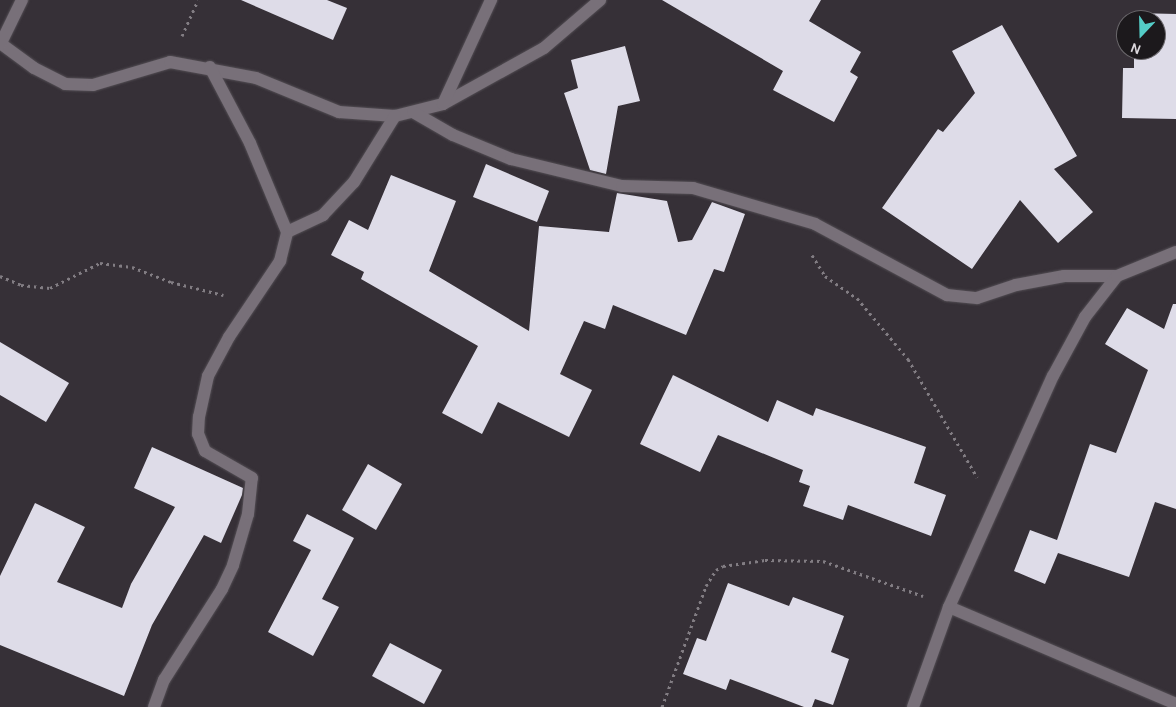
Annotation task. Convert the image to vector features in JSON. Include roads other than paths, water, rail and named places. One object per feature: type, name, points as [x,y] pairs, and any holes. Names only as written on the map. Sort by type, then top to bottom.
[{"type":"street","points":[[22,0],[0,43],[34,68],[65,84],[92,85],[170,62],[210,67],[256,78],[339,112],[395,116],[443,104],[544,48],[600,0]]},
{"type":"street","points":[[443,104],[491,0]]},
{"type":"street","points":[[154,707],[164,680],[222,589],[233,565],[248,514],[252,478],[205,451],[198,434],[199,417],[208,376],[229,337],[267,284],[280,262],[287,232],[250,143],[210,67]]},
{"type":"street","points":[[412,112],[453,135],[511,159],[622,186],[693,188],[794,218],[850,241],[947,295],[977,298],[1016,285],[1064,276],[1117,276],[1176,252]]},
{"type":"street","points":[[287,232],[323,215],[354,182],[395,116]]},
{"type":"street","points":[[913,707],[950,607],[1053,376],[1085,317],[1117,276]]},
{"type":"street","points":[[950,607],[1176,704]]}]
